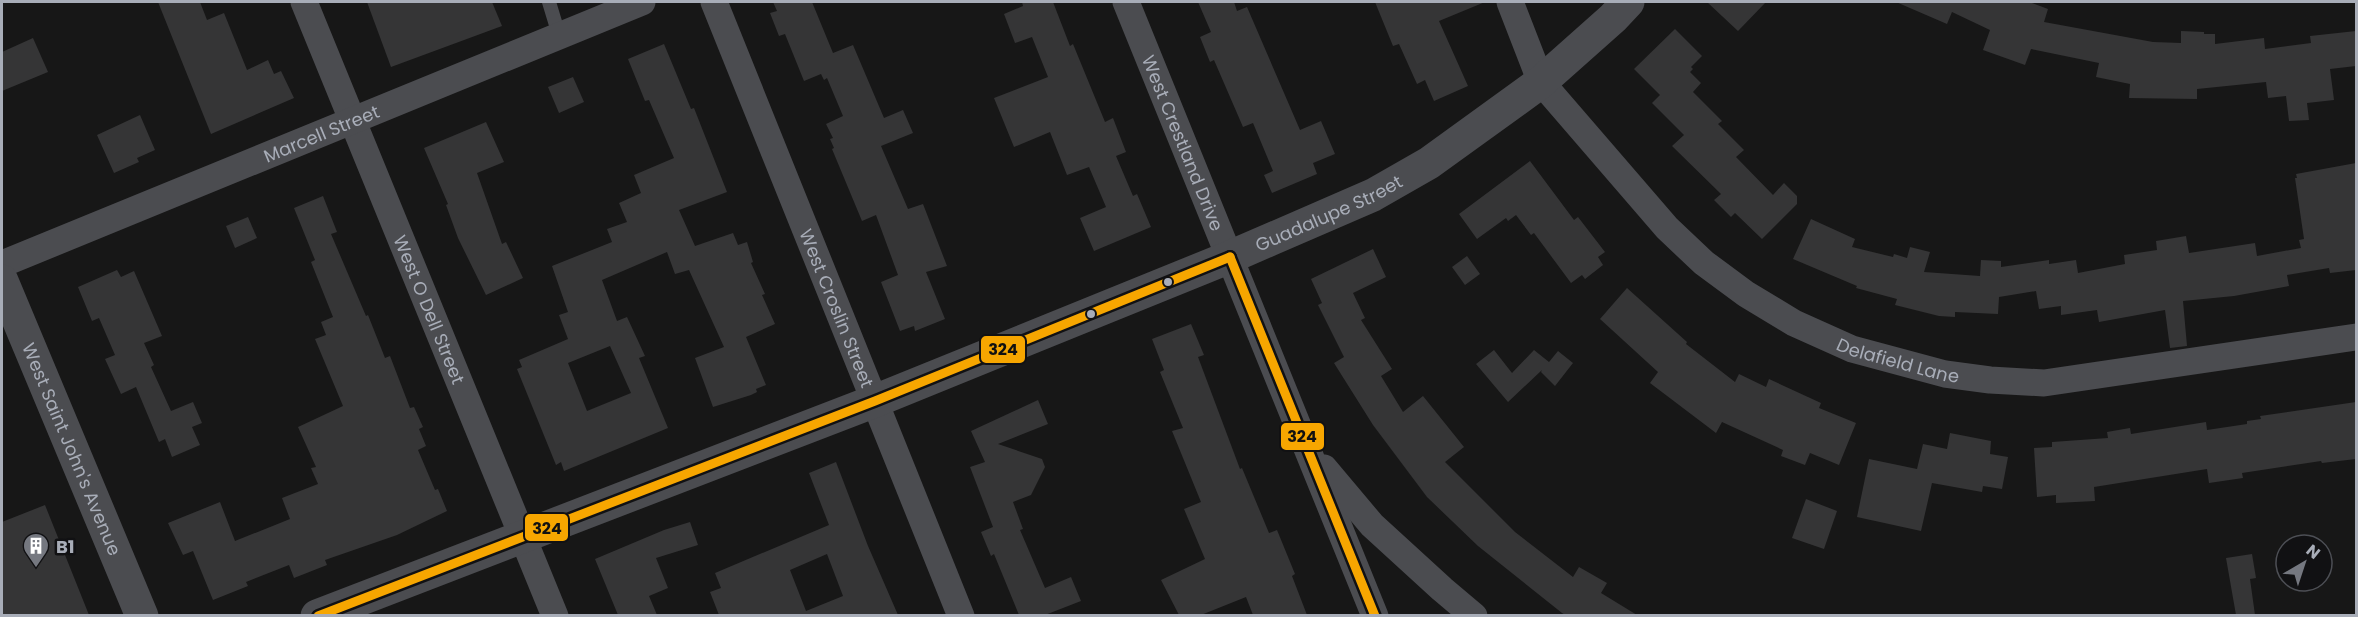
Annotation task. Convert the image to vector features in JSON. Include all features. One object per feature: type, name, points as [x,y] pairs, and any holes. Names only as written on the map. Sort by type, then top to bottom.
[{"type":"street","name":"West O Dell Street","points":[[304,2],[555,615]]},
{"type":"street","name":"Marcell Street","points":[[2,264],[559,34],[642,2]]},
{"type":"street","name":"West Croslin Street","points":[[714,2],[961,615]]},
{"type":"street","name":"West Crestland Drive","points":[[1126,2],[1375,615]]},
{"type":"street","name":"Delafield Lane","points":[[1510,2],[1541,82],[1667,228],[1704,263],[1746,294],[1794,323],[1852,349],[1945,374],[1990,380],[2044,383],[2356,338]]},
{"type":"street","name":"Guadalupe Street","points":[[317,615],[875,401],[1230,257],[1373,195],[1429,163],[1541,82],[1628,2]]},
{"type":"street","name":"West Saint John's Avenue","points":[[2,281],[142,615]]},
{"type":"street","points":[[1307,449],[1372,525],[1474,615]]},
{"type":"lane","points":[[549,2],[559,34]]},
{"type":"building","points":[[158,2],[200,2],[207,20],[224,13],[247,70],[268,60],[274,74],[281,71],[294,98],[211,134]]},
{"type":"building","points":[[367,2],[492,2],[502,26],[391,67]]},
{"type":"building","points":[[773,2],[812,2],[833,53],[853,45],[884,118],[903,110],[913,133],[881,146],[908,209],[923,204],[947,266],[926,272],[945,319],[915,331],[914,326],[900,331],[881,282],[898,275],[876,215],[862,221],[832,149],[834,148],[830,139],[833,138],[826,124],[843,116],[827,78],[824,80],[821,74],[804,81],[785,34],[779,36],[770,13],[777,11]]},
{"type":"building","points":[[1022,2],[1053,2],[1070,46],[1073,44],[1105,122],[1113,118],[1126,152],[1116,156],[1133,196],[1137,194],[1151,227],[1094,251],[1080,218],[1106,207],[1089,167],[1067,175],[1050,132],[1014,147],[994,98],[1048,77],[1032,37],[1015,43],[1004,14],[1023,6]]},
{"type":"building","points":[[1198,2],[1234,2],[1237,11],[1247,7],[1300,130],[1321,121],[1335,154],[1313,163],[1317,174],[1272,193],[1264,175],[1273,171],[1253,123],[1243,127],[1214,60],[1210,62],[1200,37],[1211,32]]},
{"type":"building","points":[[1375,2],[1485,2],[1439,21],[1468,86],[1434,101],[1425,80],[1417,84],[1399,44],[1393,46]]},
{"type":"building","points":[[1707,2],[1766,2],[1738,31]]},
{"type":"building","points":[[1896,2],[2029,2],[2048,9],[2044,22],[2153,42],[2181,43],[2181,31],[2204,32],[2204,34],[2215,34],[2215,44],[2264,38],[2265,49],[2311,43],[2310,36],[2356,31],[2356,66],[2330,69],[2334,100],[2307,103],[2309,120],[2289,121],[2286,96],[2268,98],[2266,82],[2197,89],[2197,99],[2129,98],[2130,84],[2096,77],[2099,63],[2031,49],[2025,65],[1983,50],[1990,30],[1952,12],[1947,24]]},
{"type":"building","points":[[1675,29],[1702,56],[1691,67],[1693,69],[1690,72],[1701,83],[1693,92],[1722,121],[1718,124],[1744,150],[1736,157],[1773,195],[1784,183],[1797,196],[1797,204],[1762,239],[1735,213],[1731,217],[1714,200],[1721,194],[1672,146],[1684,135],[1652,103],[1660,95],[1634,69]]},
{"type":"building","points":[[33,38],[48,72],[2,91],[2,52]]},
{"type":"building","points":[[664,44],[691,109],[694,108],[727,192],[679,210],[695,246],[733,233],[738,245],[747,242],[753,262],[751,263],[775,324],[746,337],[766,385],[756,389],[757,392],[751,395],[713,407],[695,358],[724,347],[689,270],[675,274],[667,252],[602,280],[617,321],[627,317],[645,356],[639,358],[668,428],[564,471],[561,462],[556,465],[517,369],[522,367],[519,360],[568,339],[559,315],[568,312],[552,266],[612,242],[607,229],[627,222],[619,203],[641,193],[634,175],[674,158],[649,100],[645,101],[628,59]],"holes":[[[610,346],[631,393],[587,411],[568,363]]]},
{"type":"building","points":[[573,77],[584,102],[559,113],[548,87]]},
{"type":"building","points":[[140,115],[155,150],[137,158],[139,162],[114,173],[97,135]]},
{"type":"building","points":[[486,122],[504,162],[477,173],[502,244],[506,242],[523,278],[486,295],[458,238],[446,205],[448,204],[424,148]]},
{"type":"building","points":[[1530,161],[1574,220],[1578,217],[1605,252],[1598,257],[1603,265],[1585,279],[1582,275],[1571,283],[1534,233],[1531,235],[1516,215],[1508,221],[1506,218],[1477,239],[1459,214]]},
{"type":"building","points":[[2356,163],[2356,270],[2330,273],[2329,268],[2287,275],[2289,286],[2234,296],[2183,301],[2187,346],[2170,348],[2165,310],[2099,322],[2097,310],[2061,315],[2061,306],[2039,309],[2036,291],[1999,297],[1998,314],[1955,312],[1955,317],[1939,316],[1895,305],[1897,299],[1856,288],[1857,286],[1793,259],[1811,219],[1855,239],[1852,247],[1907,258],[1910,247],[1930,252],[1924,272],[1980,276],[1981,260],[2001,261],[2001,267],[2049,260],[2049,264],[2076,260],[2078,273],[2125,264],[2124,255],[2157,250],[2156,241],[2186,236],[2189,253],[2255,243],[2257,256],[2301,248],[2299,240],[2304,239],[2296,174]]},
{"type":"building","points":[[323,196],[337,232],[331,234],[366,316],[368,315],[385,358],[390,356],[410,408],[414,407],[423,427],[419,429],[426,446],[418,450],[435,490],[438,489],[447,511],[397,535],[325,560],[327,565],[294,578],[289,565],[246,582],[248,586],[213,600],[193,551],[183,555],[168,523],[220,502],[235,541],[290,519],[282,498],[318,484],[311,468],[316,467],[298,427],[343,406],[315,339],[326,335],[321,322],[333,317],[311,262],[315,260],[294,208]]},
{"type":"building","points":[[248,217],[257,238],[235,248],[226,226]]},
{"type":"building","points":[[1373,249],[1386,277],[1353,293],[1365,318],[1361,320],[1392,369],[1381,376],[1403,412],[1423,396],[1464,447],[1445,462],[1515,532],[1573,577],[1579,567],[1607,583],[1601,593],[1637,615],[1565,615],[1562,613],[1478,546],[1427,497],[1373,425],[1334,363],[1344,357],[1318,305],[1322,303],[1311,279]]},
{"type":"building","points":[[1467,256],[1480,274],[1465,285],[1452,267]]},
{"type":"building","points":[[117,270],[121,277],[134,271],[162,336],[144,343],[154,365],[151,367],[171,411],[193,402],[202,423],[192,427],[200,445],[172,457],[165,439],[159,442],[136,387],[121,394],[105,359],[115,355],[99,318],[92,321],[78,287]]},
{"type":"building","points":[[1627,288],[1687,342],[1686,344],[1735,382],[1739,374],[1766,387],[1769,379],[1821,403],[1819,408],[1856,423],[1839,465],[1810,453],[1805,465],[1781,456],[1783,450],[1722,422],[1716,433],[1650,383],[1658,372],[1600,319]]},
{"type":"building","points":[[1191,324],[1204,355],[1198,357],[1240,469],[1242,468],[1269,533],[1277,530],[1295,574],[1292,576],[1307,615],[1253,615],[1246,597],[1201,615],[1179,615],[1161,580],[1205,559],[1184,509],[1201,502],[1172,431],[1183,428],[1160,372],[1164,370],[1152,339]]},
{"type":"building","points":[[1494,350],[1512,373],[1534,350],[1549,362],[1558,351],[1573,363],[1555,386],[1541,372],[1542,370],[1508,402],[1476,364]]},
{"type":"building","points":[[1038,400],[1048,424],[998,444],[1042,459],[1045,467],[1031,495],[1013,502],[1023,529],[1020,530],[1045,588],[1071,577],[1081,601],[1045,615],[1019,615],[994,554],[991,556],[981,532],[993,527],[970,467],[985,462],[971,431]]},
{"type":"building","points":[[2356,402],[2356,459],[2322,463],[2321,461],[2242,473],[2243,478],[2209,483],[2207,469],[2094,487],[2095,501],[2056,503],[2056,495],[2037,497],[2034,448],[2052,447],[2052,442],[2108,438],[2107,432],[2130,428],[2131,434],[2206,422],[2207,430],[2247,424],[2247,421],[2261,419],[2260,416]]},
{"type":"building","points":[[1950,433],[1991,441],[1990,454],[2008,457],[2002,489],[1983,486],[1982,492],[1932,483],[1921,531],[1857,517],[1869,459],[1917,469],[1923,444],[1947,449]]},
{"type":"building","points":[[836,462],[868,546],[898,615],[719,615],[710,592],[721,588],[715,573],[829,525],[809,473]],"holes":[[[827,554],[843,596],[806,611],[790,570]]]},
{"type":"building","points":[[1806,499],[1837,511],[1824,549],[1792,538]]},
{"type":"building","name":"B1","points":[[45,505],[89,615],[2,615],[2,522]]},
{"type":"building","points":[[690,522],[698,545],[656,558],[668,588],[649,596],[657,615],[618,615],[595,559],[664,530]]},
{"type":"building","points":[[2252,554],[2256,578],[2250,579],[2255,615],[2236,615],[2226,558]]},
{"type":"transit line","name":"324","points":[[1230,257],[1375,616]]},
{"type":"transit line","name":"324","points":[[318,616],[875,401],[1230,257]]},
{"type":"place","name":"B1","points":[[36,569]]}]
